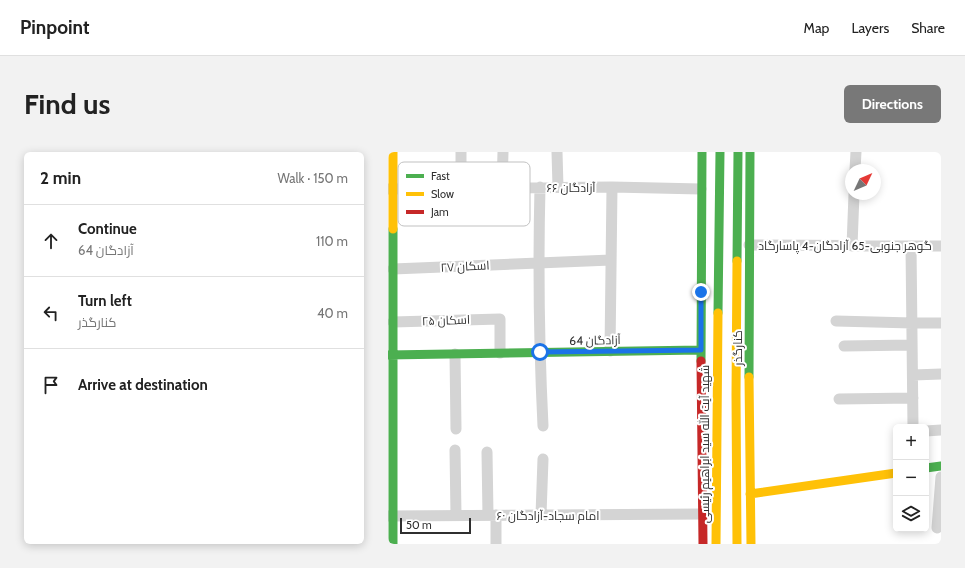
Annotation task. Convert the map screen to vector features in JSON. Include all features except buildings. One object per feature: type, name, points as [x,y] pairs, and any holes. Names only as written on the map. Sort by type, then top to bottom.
[{"type":"street","points":[[393,152],[390,189],[390,254],[393,269],[390,355],[390,516],[393,544]]},
{"type":"street","points":[[503,152],[503,162]]},
{"type":"street","points":[[557,152],[558,187]]},
{"type":"street","points":[[702,152],[701,350],[703,544]]},
{"type":"street","name":"شهید آیت الله سید ابراهیم رئیسی","points":[[716,544],[720,152]]},
{"type":"street","points":[[737,544],[738,152]]},
{"type":"street","name":"کنارگذر","points":[[750,152],[749,426],[751,544]]},
{"type":"street","points":[[855,164],[856,152]]},
{"type":"street","name":"آزادگان ۶۶","points":[[530,187],[701,189]]},
{"type":"street","points":[[540,187],[538,262],[543,426]]},
{"type":"street","points":[[610,351],[612,187]]},
{"type":"street","points":[[852,246],[854,200]]},
{"type":"street","name":"گوهر جنوبی-65 آزادگان-4 پاسارگاد","points":[[749,245],[941,246]]},
{"type":"street","points":[[911,246],[913,424]]},
{"type":"street","name":"اسکان ۲۷","points":[[393,269],[611,260]]},
{"type":"street","points":[[737,300],[749,300]]},
{"type":"street","name":"اسکان ۲۵","points":[[391,316],[500,319],[500,353]]},
{"type":"street","points":[[836,321],[941,323]]},
{"type":"street","points":[[844,346],[912,345]]},
{"type":"street","name":"آزادگان 64","points":[[390,355],[701,350]]},
{"type":"street","points":[[455,354],[456,429]]},
{"type":"street","points":[[912,375],[941,374]]},
{"type":"street","points":[[839,400],[913,398]]},
{"type":"street","points":[[929,431],[941,430]]},
{"type":"street","points":[[455,450],[456,515]]},
{"type":"street","points":[[487,452],[496,544]]},
{"type":"street","points":[[541,515],[543,459]]},
{"type":"street","points":[[929,468],[941,466]]},
{"type":"street","points":[[750,494],[893,473]]},
{"type":"street","points":[[937,528],[941,477]]},
{"type":"street","name":"امام سجاد-آزادگان ۶۰","points":[[390,516],[703,514]]},
{"type":"traffic: fast","points":[[701,361],[702,152]]},
{"type":"traffic: fast","points":[[718,313],[720,152]]},
{"type":"traffic: fast","points":[[737,261],[738,152]]},
{"type":"traffic: fast","points":[[749,377],[750,152]]},
{"type":"traffic: fast","points":[[393,229],[393,544]]},
{"type":"traffic: fast","points":[[388,355],[701,350]]},
{"type":"traffic: fast","points":[[929,468],[941,466]]},
{"type":"traffic: slow","points":[[393,152],[393,229]]},
{"type":"traffic: slow","points":[[737,261],[737,544]]},
{"type":"traffic: slow","points":[[716,544],[718,313]]},
{"type":"traffic: slow","points":[[749,377],[751,544]]},
{"type":"traffic: slow","points":[[750,494],[893,473]]},
{"type":"traffic: jam","points":[[701,361],[703,544]]},
{"type":"route","points":[[540,352],[701,350],[701,292]]}]
